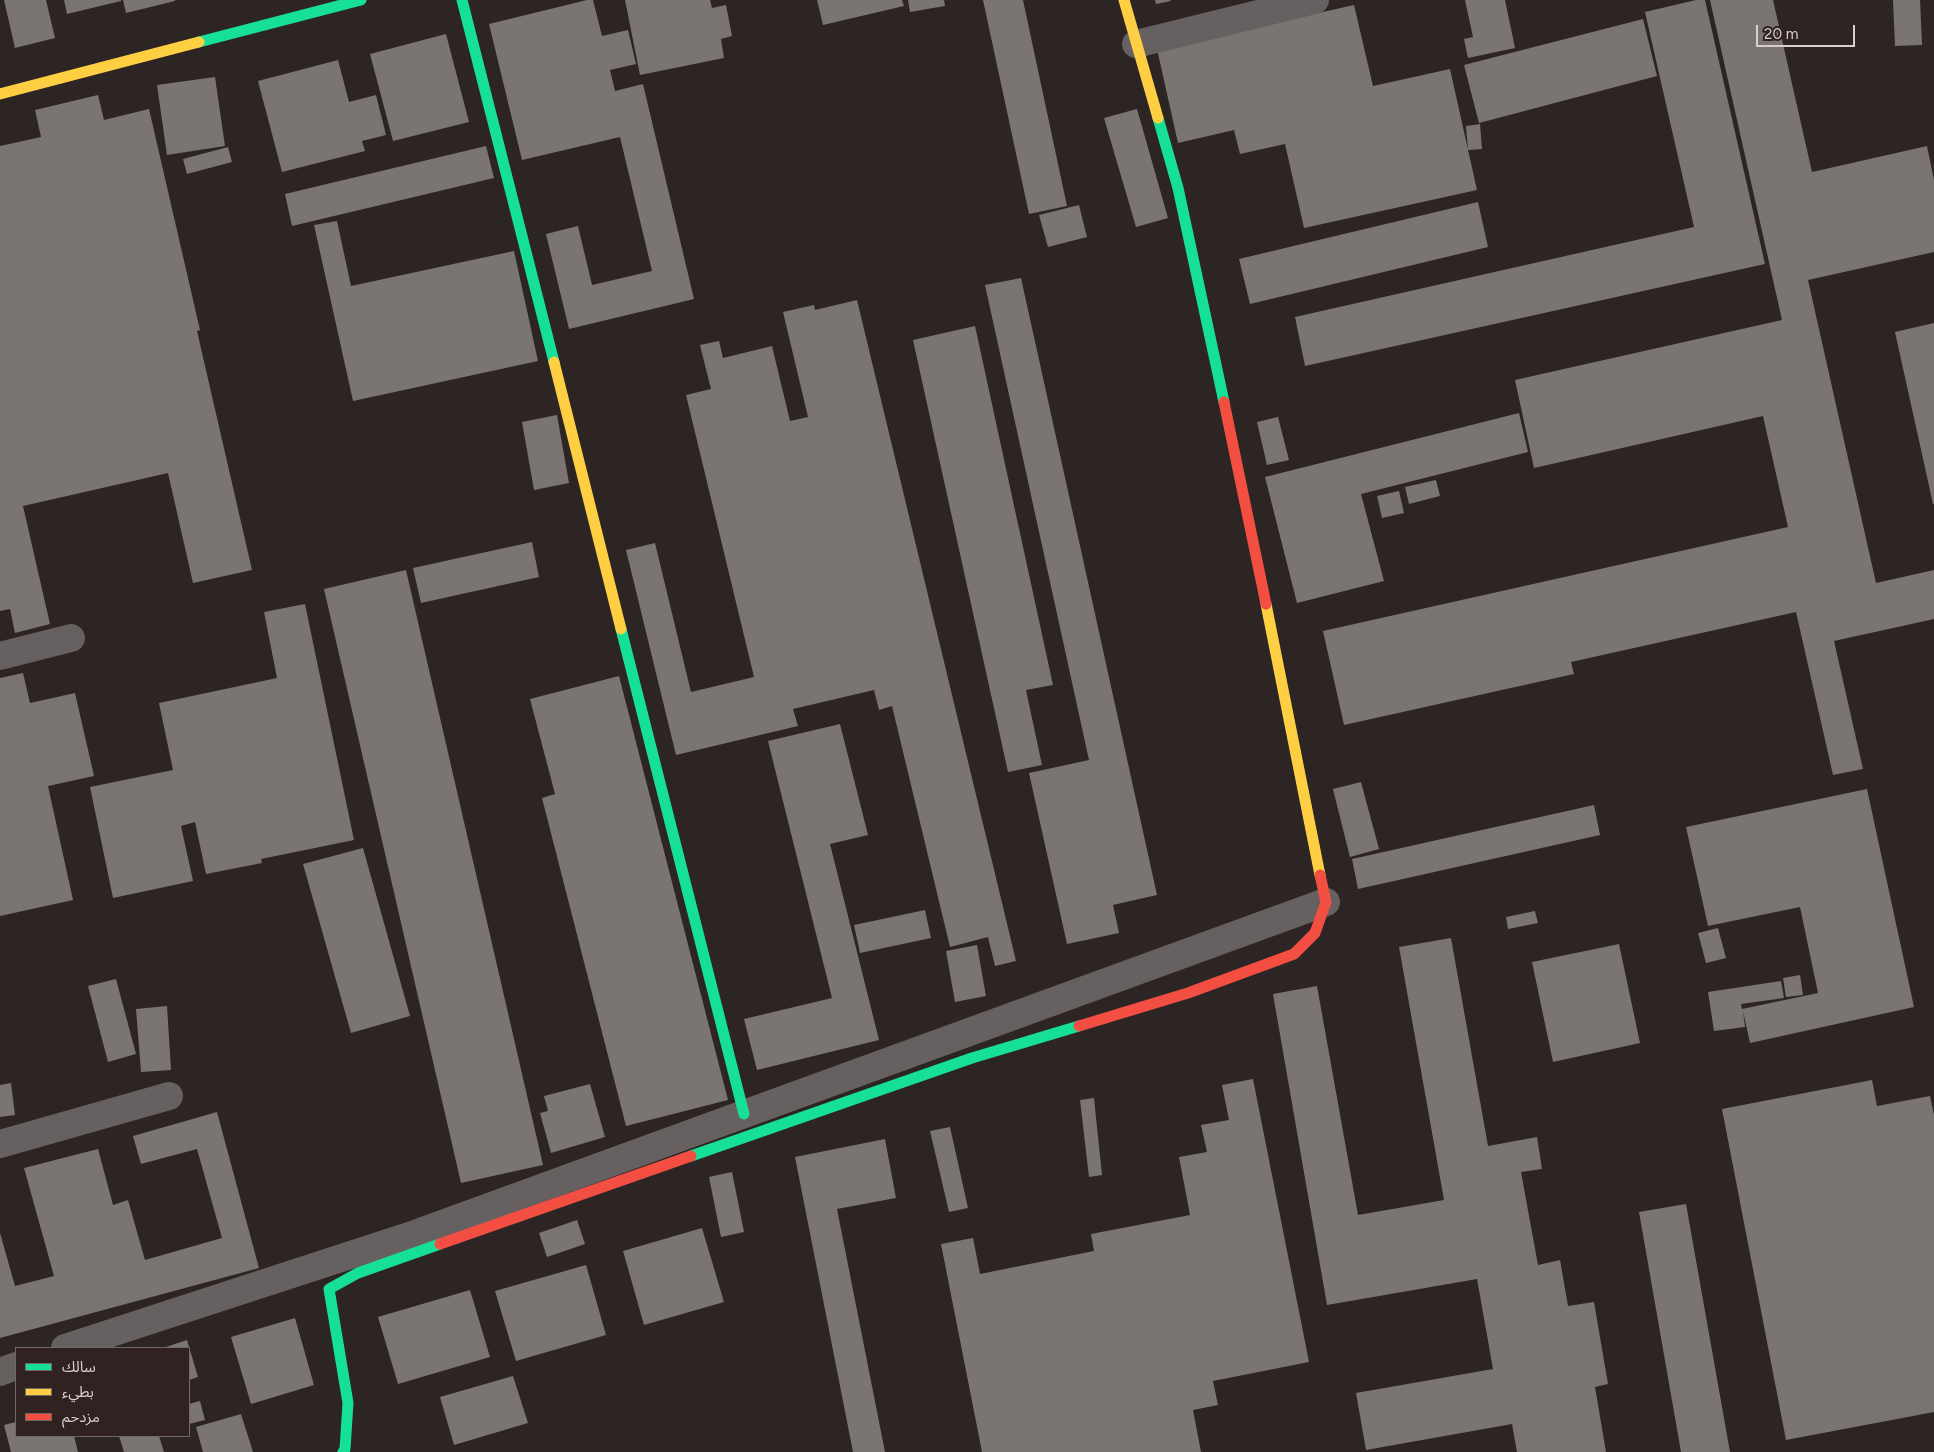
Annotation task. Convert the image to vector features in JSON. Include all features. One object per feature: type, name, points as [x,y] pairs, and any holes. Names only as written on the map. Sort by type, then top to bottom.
[{"type":"street","points":[[0,94],[361,0]]},
{"type":"street","points":[[462,0],[744,1114]]},
{"type":"street","points":[[343,1452],[345,1449],[348,1403],[329,1289],[358,1273],[972,1058],[1188,993],[1294,954],[1315,933],[1326,902],[1250,527],[1178,188],[1124,0]]},
{"type":"street","points":[[1136,44],[1315,0]]},
{"type":"street","points":[[0,656],[71,638]]},
{"type":"street","points":[[68,1347],[416,1234],[1326,902]]},
{"type":"street","points":[[0,1144],[169,1096]]},
{"type":"street","points":[[0,1372],[15,1366]]},
{"type":"building","points":[[4,0],[46,0],[55,38],[15,48]]},
{"type":"building","points":[[64,0],[121,0],[121,1],[67,14]]},
{"type":"building","points":[[123,0],[175,0],[175,1],[126,13]]},
{"type":"building","points":[[593,0],[602,36],[628,30],[636,64],[610,70],[615,91],[643,84],[694,299],[569,329],[546,234],[578,226],[592,285],[652,271],[620,137],[522,160],[489,24]]},
{"type":"building","points":[[625,0],[710,0],[712,8],[726,5],[732,36],[721,39],[724,58],[640,75]]},
{"type":"building","points":[[817,0],[902,0],[904,6],[823,25]]},
{"type":"building","points":[[908,0],[944,0],[945,6],[910,12]]},
{"type":"building","points":[[983,0],[1023,0],[1067,206],[1029,214]]},
{"type":"building","points":[[1155,0],[1170,0],[1171,1],[1156,4]]},
{"type":"building","points":[[1465,0],[1505,0],[1515,48],[1468,58],[1464,39],[1473,37]]},
{"type":"building","points":[[1696,0],[1705,0],[1765,264],[1305,366],[1295,317],[1694,227],[1645,12]]},
{"type":"building","points":[[1710,0],[1773,0],[1812,172],[1927,146],[1934,180],[1934,252],[1808,280],[1876,583],[1934,570],[1934,619],[1834,641],[1863,769],[1833,775],[1796,612],[1571,662],[1574,674],[1344,725],[1323,631],[1788,527],[1763,416],[1534,468],[1515,380],[1782,320]]},
{"type":"building","points":[[1893,0],[1920,0],[1922,45],[1895,46]]},
{"type":"building","points":[[1354,5],[1373,86],[1450,69],[1477,190],[1304,228],[1285,144],[1240,154],[1234,130],[1178,143],[1157,49]]},
{"type":"building","points":[[1643,19],[1657,76],[1479,123],[1464,65]]},
{"type":"building","points":[[446,34],[469,122],[393,141],[370,54]]},
{"type":"building","points":[[338,60],[349,102],[376,95],[386,135],[362,141],[365,151],[282,172],[258,81]]},
{"type":"building","points":[[215,77],[225,146],[167,155],[157,85]]},
{"type":"building","points":[[98,95],[104,120],[149,109],[200,330],[197,331],[252,570],[193,583],[168,473],[23,506],[50,624],[15,633],[10,609],[0,611],[0,146],[41,137],[35,110]]},
{"type":"building","points":[[1137,109],[1168,218],[1136,227],[1104,118]]},
{"type":"building","points":[[1480,124],[1482,149],[1468,150],[1466,126]]},
{"type":"building","points":[[486,146],[494,178],[292,226],[285,194]]},
{"type":"building","points":[[228,147],[232,162],[187,174],[183,159]]},
{"type":"building","points":[[1478,202],[1488,247],[1250,304],[1239,259]]},
{"type":"building","points":[[1079,205],[1087,237],[1048,247],[1039,215]]},
{"type":"building","points":[[337,221],[351,286],[514,251],[538,361],[353,401],[314,225]]},
{"type":"building","points":[[1021,278],[1157,895],[1113,905],[1119,933],[1067,944],[1029,773],[1089,760],[985,285]]},
{"type":"building","points":[[857,300],[1016,961],[995,966],[988,937],[950,947],[892,706],[879,710],[874,690],[793,709],[798,726],[676,755],[626,550],[655,543],[691,692],[754,677],[686,395],[711,389],[700,345],[719,341],[723,358],[772,346],[790,421],[808,417],[783,312],[814,305],[815,310]]},
{"type":"building","points":[[1934,323],[1934,504],[1933,504],[1895,332]]},
{"type":"building","points":[[975,326],[1053,685],[1026,690],[1042,765],[1008,772],[913,340]]},
{"type":"building","points":[[1519,413],[1528,452],[1361,494],[1384,581],[1297,603],[1265,477]]},
{"type":"building","points":[[557,415],[569,483],[534,490],[522,422]]},
{"type":"building","points":[[1278,417],[1289,460],[1267,465],[1257,422]]},
{"type":"building","points":[[1436,480],[1440,496],[1409,504],[1405,487]]},
{"type":"building","points":[[1399,491],[1404,513],[1382,518],[1377,496]]},
{"type":"building","points":[[532,542],[539,577],[421,603],[413,568]]},
{"type":"building","points":[[406,570],[543,1165],[461,1183],[324,589]]},
{"type":"building","points":[[305,604],[354,840],[261,859],[262,863],[206,874],[195,822],[181,826],[193,881],[113,898],[90,787],[173,770],[159,703],[277,678],[264,612]]},
{"type":"building","points":[[23,673],[30,703],[75,693],[94,776],[48,786],[73,900],[0,916],[0,678]]},
{"type":"building","points":[[619,676],[728,1100],[626,1126],[542,798],[555,794],[530,699]]},
{"type":"building","points":[[840,724],[868,835],[830,844],[879,1040],[757,1070],[744,1019],[832,998],[768,741]]},
{"type":"building","points":[[1361,782],[1379,849],[1350,857],[1333,789]]},
{"type":"building","points":[[1867,789],[1914,1007],[1750,1043],[1743,1011],[1745,1027],[1714,1031],[1708,992],[1781,981],[1784,998],[1741,1004],[1742,1009],[1818,993],[1800,907],[1708,926],[1686,827]]},
{"type":"building","points":[[1594,805],[1600,835],[1358,889],[1352,859]]},
{"type":"building","points":[[363,848],[410,1016],[351,1033],[303,864]]},
{"type":"building","points":[[925,910],[931,938],[860,953],[854,925]]},
{"type":"building","points":[[1535,911],[1538,923],[1508,929],[1506,917]]},
{"type":"building","points":[[1718,928],[1726,958],[1706,963],[1698,933]]},
{"type":"building","points":[[1451,938],[1488,1146],[1537,1137],[1542,1169],[1521,1172],[1538,1265],[1560,1260],[1568,1306],[1594,1302],[1608,1384],[1595,1387],[1606,1452],[1517,1452],[1512,1424],[1366,1450],[1356,1393],[1493,1369],[1477,1279],[1327,1305],[1273,994],[1317,986],[1358,1215],[1444,1200],[1399,947]]},
{"type":"building","points":[[1619,944],[1640,1043],[1553,1062],[1532,962]]},
{"type":"building","points":[[977,945],[986,996],[955,1002],[946,951]]},
{"type":"building","points":[[1800,975],[1803,995],[1786,997],[1783,978]]},
{"type":"building","points":[[116,979],[136,1054],[108,1062],[88,986]]},
{"type":"building","points":[[167,1006],[171,1070],[141,1072],[136,1009]]},
{"type":"building","points":[[1253,1079],[1309,1362],[1213,1381],[1218,1405],[1193,1410],[1201,1452],[982,1452],[941,1244],[973,1238],[980,1274],[1094,1251],[1091,1234],[1190,1215],[1179,1157],[1207,1152],[1201,1125],[1229,1120],[1222,1085]]},
{"type":"building","points":[[1872,1080],[1877,1106],[1930,1096],[1934,1115],[1934,1412],[1786,1440],[1722,1109]]},
{"type":"building","points":[[11,1083],[15,1115],[0,1117],[0,1085]]},
{"type":"building","points":[[590,1084],[605,1137],[551,1153],[540,1113],[548,1111],[544,1096]]},
{"type":"building","points":[[1094,1098],[1102,1175],[1089,1177],[1080,1100]]},
{"type":"building","points":[[217,1112],[259,1268],[0,1338],[0,1233],[15,1286],[54,1276],[24,1168],[98,1149],[113,1205],[128,1200],[145,1260],[222,1238],[197,1149],[141,1164],[133,1136]]},
{"type":"building","points":[[950,1127],[968,1208],[949,1212],[930,1131]]},
{"type":"building","points":[[885,1139],[896,1198],[837,1209],[885,1452],[853,1452],[795,1157]]},
{"type":"building","points":[[732,1172],[744,1232],[721,1237],[709,1177]]},
{"type":"building","points":[[1686,1204],[1730,1452],[1681,1452],[1639,1212]]},
{"type":"building","points":[[577,1220],[585,1244],[547,1257],[539,1233]]},
{"type":"building","points":[[702,1228],[724,1302],[644,1325],[623,1251]]},
{"type":"building","points":[[586,1265],[606,1335],[516,1361],[495,1291]]},
{"type":"building","points":[[470,1290],[490,1357],[398,1384],[378,1317]]},
{"type":"building","points":[[295,1318],[314,1385],[251,1404],[231,1337]]},
{"type":"building","points":[[187,1340],[189,1347],[166,1347]]},
{"type":"building","points":[[190,1350],[198,1377],[190,1380]]},
{"type":"building","points":[[513,1376],[528,1423],[454,1445],[440,1397]]},
{"type":"building","points":[[200,1401],[205,1420],[190,1424],[190,1404]]},
{"type":"building","points":[[241,1414],[253,1452],[203,1452],[196,1427]]},
{"type":"building","points":[[15,1422],[15,1437],[74,1437],[78,1452],[11,1452],[4,1425]]},
{"type":"building","points":[[119,1437],[159,1437],[164,1452],[124,1452]]},
{"type":"traffic: fast","points":[[199,42],[361,0]]},
{"type":"traffic: fast","points":[[462,0],[554,362]]},
{"type":"traffic: fast","points":[[1158,118],[1178,188],[1224,402]]},
{"type":"traffic: fast","points":[[621,629],[744,1114]]},
{"type":"traffic: fast","points":[[691,1156],[972,1058],[1079,1026]]},
{"type":"traffic: fast","points":[[343,1452],[345,1449],[348,1403],[329,1289],[358,1273],[440,1244]]},
{"type":"traffic: slow","points":[[1124,0],[1158,118]]},
{"type":"traffic: slow","points":[[0,94],[199,42]]},
{"type":"traffic: slow","points":[[554,362],[621,629]]},
{"type":"traffic: slow","points":[[1266,604],[1320,875]]},
{"type":"traffic: jam","points":[[1224,402],[1266,604]]},
{"type":"traffic: jam","points":[[1079,1026],[1188,993],[1294,954],[1315,933],[1326,902],[1320,875]]},
{"type":"traffic: jam","points":[[440,1244],[691,1156]]}]
